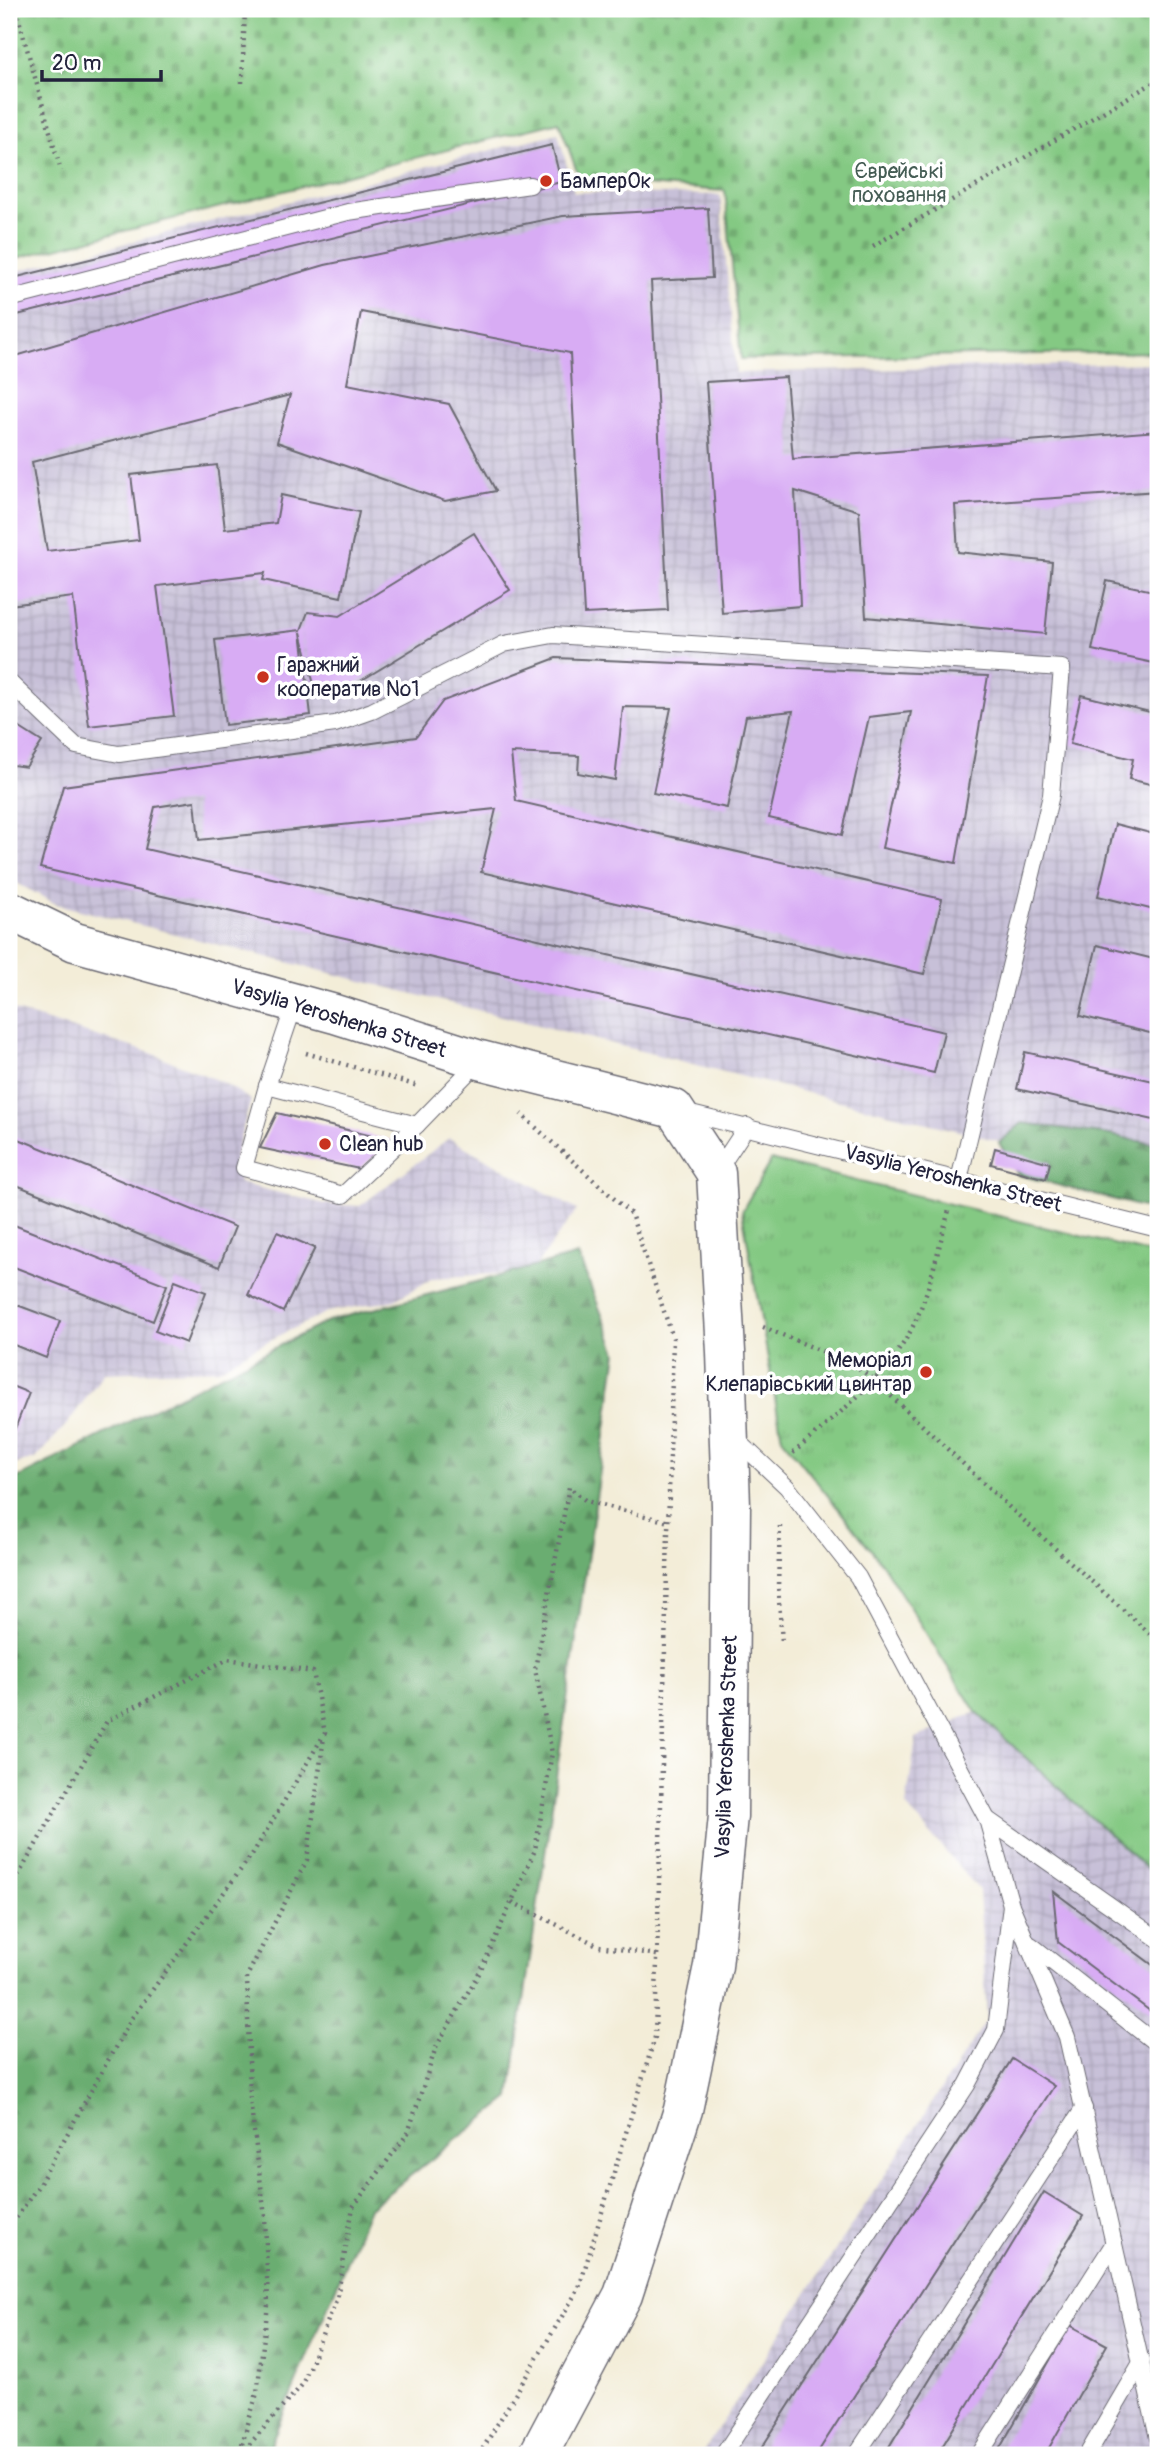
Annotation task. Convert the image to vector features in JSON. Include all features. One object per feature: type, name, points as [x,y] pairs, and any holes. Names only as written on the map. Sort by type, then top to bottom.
[{"type":"main road","name":"Vasylia Yeroshenka Street","points":[[9,910],[75,942],[295,1003],[480,1060],[674,1109]]},
{"type":"main road","points":[[674,1109],[716,1173]]},
{"type":"main road","name":"Vasylia Yeroshenka Street","points":[[538,2455],[622,2295],[683,2110],[713,1966],[728,1816],[729,1432],[716,1173]]},
{"type":"lane","points":[[9,299],[348,212],[530,185]]},
{"type":"lane","points":[[9,682],[76,746],[119,754],[335,724],[384,705],[504,644],[553,635],[698,642],[828,655],[1062,668],[1051,795],[959,1180]]},
{"type":"lane","points":[[295,1003],[267,1086],[244,1168],[343,1195],[480,1060]]},
{"type":"lane","points":[[267,1086],[417,1125]]},
{"type":"lane","name":"Vasylia Yeroshenka Street","points":[[674,1109],[1158,1229]]},
{"type":"lane","points":[[716,1173],[747,1126]]},
{"type":"lane","points":[[729,1432],[787,1488],[858,1577],[987,1819],[1011,1906],[1068,2037],[1158,2438]]},
{"type":"lane","points":[[987,1819],[1158,1939]]},
{"type":"lane","points":[[723,2455],[967,2085],[996,2030],[1011,1906]]},
{"type":"lane","points":[[1028,1942],[1158,2045]]},
{"type":"lane","points":[[856,2455],[1084,2108]]},
{"type":"lane","points":[[979,2455],[1114,2243]]},
{"type":"lane","points":[[1087,2455],[1142,2361]]},
{"type":"path","points":[[18,9],[61,171]]},
{"type":"path","points":[[242,83],[245,9]]},
{"type":"path","points":[[873,246],[1158,80]]},
{"type":"path","points":[[281,1045],[448,1094]]},
{"type":"path","points":[[479,2455],[579,2288],[654,2037],[669,1521],[673,1338],[631,1214],[524,1115],[512,1112]]},
{"type":"path","points":[[793,1453],[873,1378],[906,1340],[925,1292],[959,1180]]},
{"type":"path","points":[[724,1321],[747,1320],[853,1364],[873,1378],[1010,1508],[1158,1641]]},
{"type":"path","points":[[239,2454],[302,2385],[337,2298],[353,2207],[408,2133],[436,2047],[481,1970],[535,1850],[552,1754],[535,1669],[569,1487],[586,1501],[669,1521]]},
{"type":"path","points":[[780,1521],[778,1586],[782,1642]]},
{"type":"path","points":[[9,1886],[15,1881],[107,1721],[228,1659],[313,1672],[325,1733],[307,1860],[247,1976],[250,2100],[265,2217],[268,2305],[257,2393],[239,2454]]},
{"type":"path","points":[[9,2229],[40,2183],[131,2019],[253,1853],[325,1733]]},
{"type":"path","points":[[512,1902],[598,1946],[657,1955]]},
{"type":"shaded area","points":[[558,133],[574,192],[720,195],[736,373],[1158,363],[1158,1181],[56,904],[9,879],[9,273]]},
{"type":"shaded area","points":[[9,1009],[151,1053],[224,1083],[251,1100],[235,1156],[239,1183],[325,1204],[360,1206],[449,1138],[577,1210],[532,1271],[433,1278],[395,1300],[327,1312],[252,1349],[219,1369],[104,1373],[67,1424],[35,1459],[9,1466]]},
{"type":"shaded area","points":[[976,1712],[1158,1876],[1158,2455],[701,2455],[987,2019],[979,1890],[906,1806],[916,1738]]},
{"type":"green space","name":"Єврейські поховання","points":[[9,9],[1158,9],[1158,352],[741,359],[725,191],[580,180],[559,122],[9,260]]},
{"type":"green space","points":[[1022,1123],[1110,1135],[1158,1145],[1158,1211],[1018,1175],[999,1143]]},
{"type":"green space","points":[[771,1160],[1158,1255],[1158,1879],[976,1712],[883,1565],[782,1438],[742,1211]]},
{"type":"green space","points":[[578,1255],[617,1352],[510,2098],[369,2208],[266,2455],[9,2455],[9,1482],[328,1321]]},
{"type":"building","points":[[552,145],[561,182],[9,317],[9,279]]},
{"type":"building","points":[[708,208],[712,278],[651,281],[668,610],[584,614],[570,353],[361,312],[347,384],[449,404],[496,491],[445,501],[277,442],[290,395],[32,462],[47,551],[139,540],[131,475],[217,465],[225,529],[276,523],[281,495],[359,512],[341,597],[263,580],[265,573],[157,586],[174,716],[89,726],[73,597],[9,605],[9,358],[325,265],[563,216]]},
{"type":"building","points":[[786,377],[793,459],[1158,431],[1158,491],[955,505],[958,552],[1052,562],[1045,634],[866,617],[859,511],[795,491],[800,606],[722,613],[706,382]]},
{"type":"building","points":[[474,533],[510,590],[339,694],[316,693],[301,632],[311,715],[225,725],[215,640],[301,630],[308,612],[340,616]]},
{"type":"building","points":[[1107,581],[1158,592],[1158,664],[1092,650]]},
{"type":"building","points":[[556,658],[988,676],[956,863],[882,848],[911,712],[869,717],[842,835],[769,818],[793,711],[746,716],[727,808],[653,793],[671,708],[623,707],[615,780],[578,773],[579,756],[511,753],[516,801],[942,899],[924,974],[481,872],[496,809],[199,840],[195,801],[155,807],[145,849],[944,1032],[934,1073],[40,868],[63,786],[416,737],[443,701]]},
{"type":"building","points":[[1081,695],[1158,714],[1158,786],[1129,779],[1133,759],[1070,744]]},
{"type":"building","points":[[9,721],[42,742],[26,767],[13,765],[9,770]]},
{"type":"building","points":[[1115,824],[1158,835],[1158,911],[1098,896]]},
{"type":"building","points":[[1097,945],[1158,960],[1158,1035],[1080,1016]]},
{"type":"building","points":[[1025,1052],[1158,1082],[1158,1121],[1017,1089]]},
{"type":"building","name":"Clean hub","points":[[277,1113],[393,1141],[359,1169],[260,1148]]},
{"type":"building","points":[[9,1135],[235,1227],[219,1267],[9,1182]]},
{"type":"building","points":[[995,1148],[1050,1163],[1046,1179],[991,1164]]},
{"type":"building","points":[[9,1223],[167,1285],[153,1321],[9,1265]]},
{"type":"building","points":[[277,1232],[315,1248],[283,1312],[248,1295]]},
{"type":"building","points":[[175,1280],[206,1292],[186,1343],[155,1331]]},
{"type":"building","points":[[9,1302],[60,1321],[46,1358],[9,1343]]},
{"type":"building","points":[[9,1385],[29,1393],[9,1444]]},
{"type":"building","points":[[1053,1891],[1158,1969],[1158,2017],[1058,1942]]},
{"type":"building","points":[[1012,2059],[1054,2086],[816,2455],[757,2455]]},
{"type":"building","points":[[1044,2192],[1083,2216],[937,2455],[884,2455]]},
{"type":"building","points":[[1070,2325],[1107,2345],[1045,2455],[996,2455]]},
{"type":"place","name":"БамперОк","points":[[546,181]]},
{"type":"place","name":"Гаражний кооператив №1","points":[[263,677]]},
{"type":"place","name":"Clean hub","points":[[325,1144]]},
{"type":"place","name":"Меморіал Клепарівський цвинтар","points":[[926,1372]]}]
